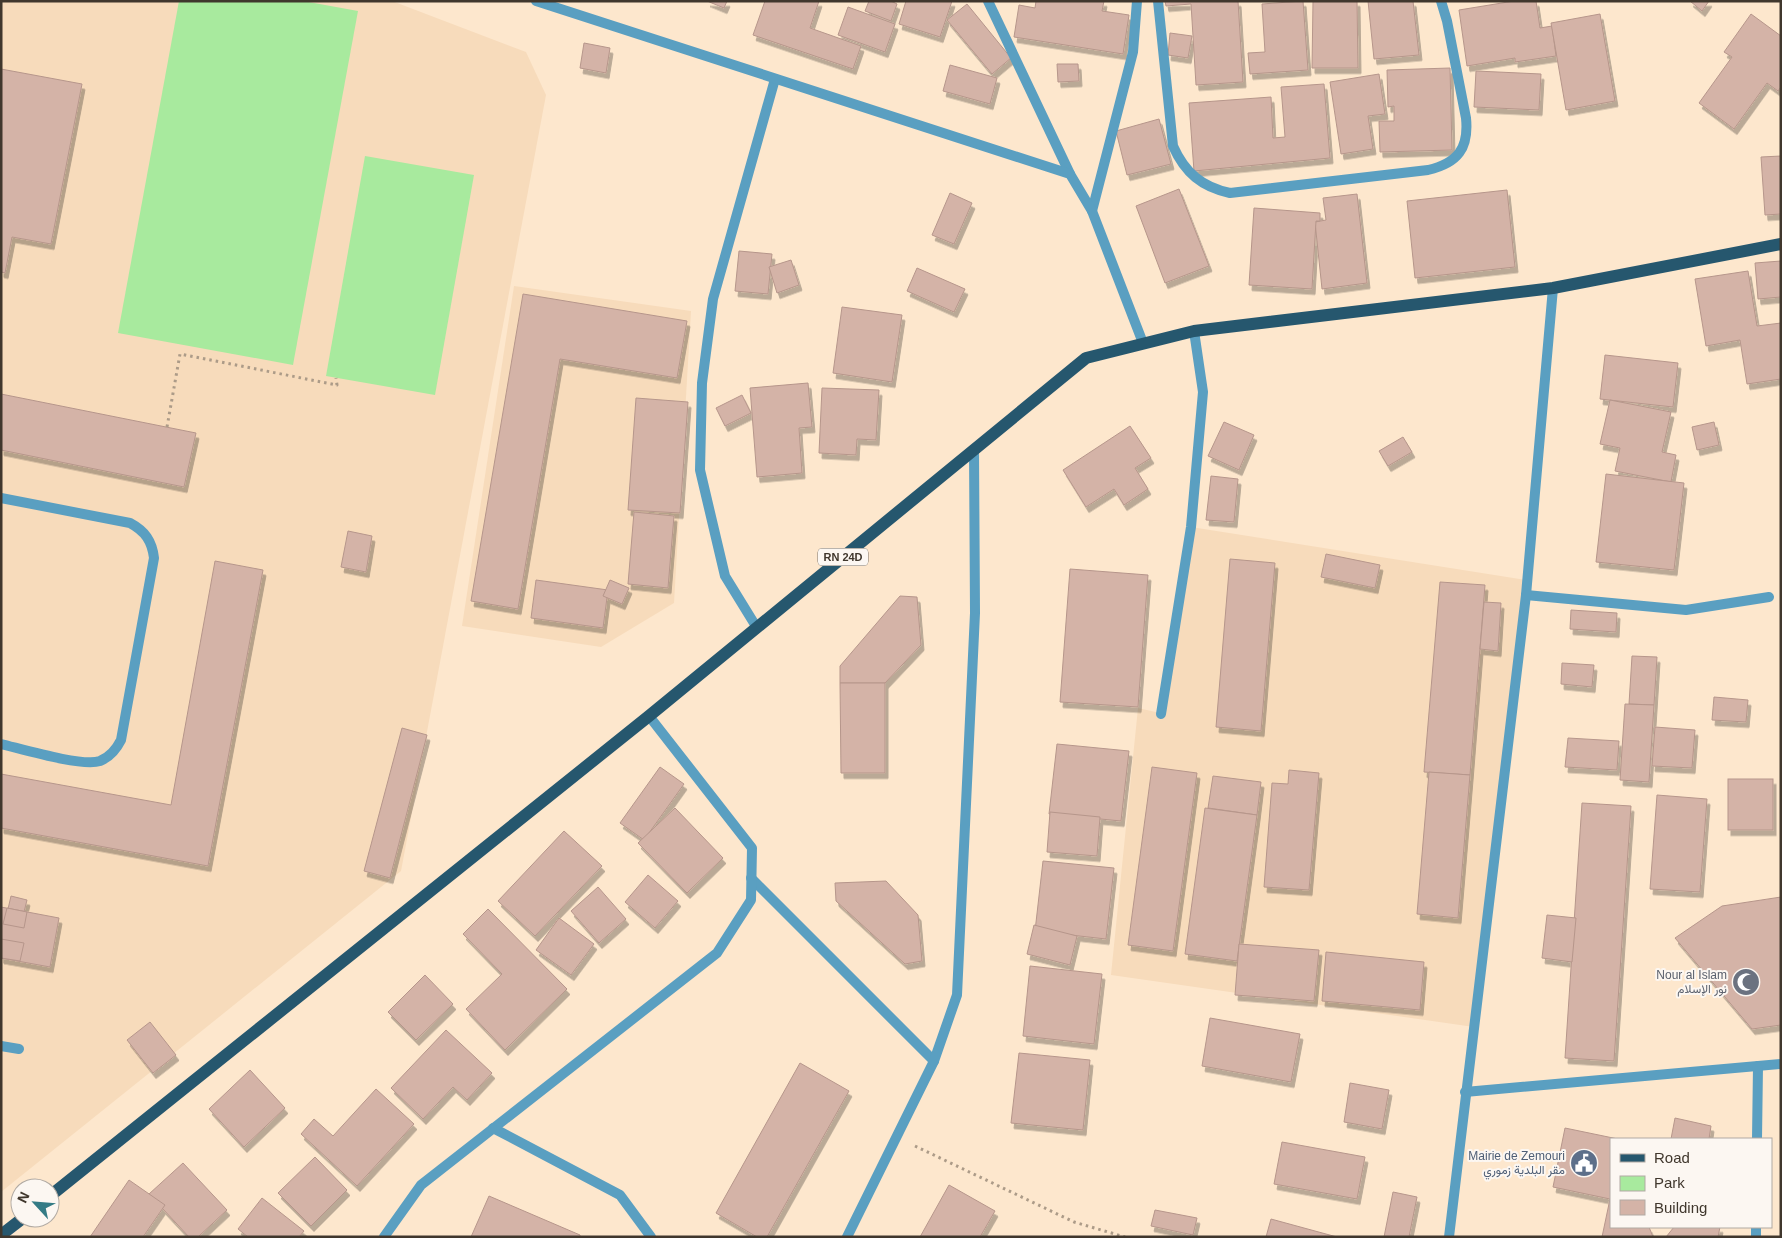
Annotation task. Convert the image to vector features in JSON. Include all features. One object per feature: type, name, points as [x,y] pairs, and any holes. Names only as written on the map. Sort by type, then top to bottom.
[{"type":"main road","name":"RN 24D","points":[[60,1188],[650,716],[1086,358],[1194,331],[1553,288],[1781,244]]},
{"type":"street","points":[[536,1],[1070,174]]},
{"type":"street","points":[[988,1],[1070,174],[1092,211],[1142,343]]},
{"type":"street","points":[[1092,211],[1133,52],[1137,1]]},
{"type":"street","points":[[1158,1],[1173,146],[1179,161],[1201,183],[1215,190],[1230,193],[1428,170],[1443,167],[1455,158],[1464,147],[1468,132],[1447,21],[1441,1]]},
{"type":"street","points":[[757,628],[725,576],[700,470],[702,384],[713,299],[775,79]]},
{"type":"street","points":[[1449,1237],[1526,595],[1553,288]]},
{"type":"street","points":[[1161,714],[1191,526],[1203,392],[1194,331]]},
{"type":"street","points":[[847,1237],[934,1061],[957,995],[976,613],[974,450]]},
{"type":"street","points":[[1,498],[130,523],[145,533],[150,540],[154,558],[121,740],[116,749],[108,757],[88,762],[1,744]]},
{"type":"street","points":[[1526,595],[1686,610],[1769,597]]},
{"type":"street","points":[[384,1237],[421,1184],[717,953],[751,900],[752,848],[650,716]]},
{"type":"street","points":[[751,878],[934,1061]]},
{"type":"street","points":[[1,1046],[19,1049]]},
{"type":"street","points":[[1465,1092],[1781,1065]]},
{"type":"street","points":[[1757,1138],[1758,1066]]},
{"type":"street","points":[[493,1128],[620,1195],[651,1237]]},
{"type":"path","points":[[167,427],[180,354],[337,385],[336,378]]},
{"type":"path","points":[[896,1137],[1074,1222],[1125,1237]]},
{"type":"shaded area","points":[[1,1],[392,1],[526,52],[546,95],[401,871],[18,1178],[10,1178],[10,1185],[1,1192]]},
{"type":"shaded area","points":[[514,286],[691,311],[674,603],[601,647],[462,626]]},
{"type":"shaded area","points":[[1191,527],[1526,580],[1474,1027],[1111,975],[1138,708],[1160,713]]},
{"type":"green space","points":[[179,1],[303,1],[358,11],[293,365],[118,333]]},
{"type":"green space","points":[[365,156],[474,175],[435,395],[326,376]]},
{"type":"building","points":[[707,1],[727,1],[724,8]]},
{"type":"building","points":[[765,1],[819,1],[810,28],[861,46],[853,69],[753,35]]},
{"type":"building","points":[[869,1],[891,1],[897,4],[891,21],[865,11]]},
{"type":"building","points":[[906,1],[952,1],[940,37],[899,24]]},
{"type":"building","points":[[1036,1],[1104,1],[1102,11],[1129,15],[1123,54],[1014,37],[1019,5],[1035,8]]},
{"type":"building","points":[[1165,1],[1238,1],[1243,82],[1196,85],[1191,4],[1166,6]]},
{"type":"building","points":[[1303,1],[1308,70],[1250,74],[1248,53],[1265,52],[1262,4]]},
{"type":"building","points":[[1313,1],[1357,1],[1358,68],[1312,68]]},
{"type":"building","points":[[1368,1],[1413,1],[1419,55],[1374,59]]},
{"type":"building","points":[[1514,1],[1536,1],[1540,28],[1552,26],[1556,56],[1515,62],[1515,58],[1467,66],[1459,10]]},
{"type":"building","points":[[1690,1],[1709,1],[1702,11]]},
{"type":"building","points":[[967,4],[1011,58],[992,74],[947,20]]},
{"type":"building","points":[[848,7],[895,24],[885,52],[838,35]]},
{"type":"building","points":[[1600,14],[1615,101],[1566,110],[1551,23]]},
{"type":"building","points":[[1751,14],[1781,36],[1781,87],[1778,91],[1767,83],[1734,129],[1699,103],[1732,57],[1724,52]]},
{"type":"building","points":[[1170,33],[1192,36],[1188,58],[1168,55]]},
{"type":"building","points":[[584,43],[610,48],[606,73],[580,68]]},
{"type":"building","points":[[1057,64],[1078,64],[1079,81],[1058,82]]},
{"type":"building","points":[[950,65],[997,78],[990,104],[943,91]]},
{"type":"building","points":[[1450,68],[1452,150],[1380,152],[1379,121],[1394,121],[1394,106],[1388,107],[1387,70]]},
{"type":"building","points":[[1,69],[82,84],[51,244],[12,237],[5,273],[1,272]]},
{"type":"building","points":[[1476,71],[1541,74],[1539,110],[1474,107]]},
{"type":"building","points":[[1379,74],[1385,114],[1368,116],[1373,149],[1341,154],[1330,82]]},
{"type":"building","points":[[1324,84],[1330,158],[1194,171],[1189,103],[1271,97],[1273,138],[1285,137],[1281,87]]},
{"type":"building","points":[[1159,119],[1171,164],[1127,175],[1116,131]]},
{"type":"building","points":[[1781,156],[1781,214],[1765,215],[1761,157]]},
{"type":"building","points":[[1179,189],[1209,266],[1165,283],[1136,206]]},
{"type":"building","points":[[1507,190],[1515,267],[1415,278],[1407,201]]},
{"type":"building","points":[[950,193],[972,203],[954,244],[932,235]]},
{"type":"building","points":[[1357,194],[1367,283],[1322,289],[1315,222],[1326,220],[1323,198]]},
{"type":"building","points":[[1254,208],[1320,213],[1320,221],[1316,221],[1312,289],[1249,285]]},
{"type":"building","points":[[739,251],[772,254],[768,294],[735,291]]},
{"type":"building","points":[[791,260],[799,285],[777,293],[769,267]]},
{"type":"building","points":[[1781,261],[1781,297],[1758,299],[1755,263]]},
{"type":"building","points":[[917,268],[965,289],[954,312],[907,291]]},
{"type":"building","points":[[1748,271],[1757,326],[1781,323],[1781,379],[1747,384],[1740,340],[1706,346],[1695,279]]},
{"type":"building","points":[[523,294],[687,321],[677,378],[560,359],[518,609],[471,601]]},
{"type":"building","points":[[842,307],[902,315],[892,382],[833,373]]},
{"type":"building","points":[[1605,355],[1678,363],[1673,407],[1600,399]]},
{"type":"building","points":[[808,383],[812,427],[799,428],[802,473],[757,477],[750,388]]},
{"type":"building","points":[[822,388],[879,390],[876,440],[857,439],[856,455],[819,453]]},
{"type":"building","points":[[1,394],[196,433],[184,487],[1,450]]},
{"type":"building","points":[[742,395],[751,413],[725,426],[716,408]]},
{"type":"building","points":[[636,398],[688,402],[680,513],[628,510]]},
{"type":"building","points":[[1610,400],[1671,412],[1662,452],[1676,455],[1671,482],[1615,471],[1620,448],[1600,444]]},
{"type":"building","points":[[1224,422],[1254,435],[1239,470],[1208,456]]},
{"type":"building","points":[[1714,422],[1719,445],[1697,450],[1692,427]]},
{"type":"building","points":[[1130,426],[1151,458],[1135,468],[1148,489],[1124,505],[1114,489],[1086,507],[1063,470]]},
{"type":"building","points":[[1403,437],[1412,452],[1388,466],[1379,451]]},
{"type":"building","points":[[1606,474],[1684,483],[1674,570],[1596,562]]},
{"type":"building","points":[[1211,476],[1238,479],[1234,522],[1206,520]]},
{"type":"building","points":[[634,512],[674,516],[668,588],[628,584]]},
{"type":"building","points":[[348,531],[372,536],[366,572],[341,567]]},
{"type":"building","points":[[1326,554],[1380,565],[1375,588],[1321,577]]},
{"type":"building","points":[[1230,559],[1275,563],[1261,731],[1216,727]]},
{"type":"building","points":[[215,561],[263,570],[208,866],[1,828],[1,774],[171,805]]},
{"type":"building","points":[[1070,569],[1148,575],[1138,707],[1060,702]]},
{"type":"building","points":[[536,580],[608,590],[603,628],[531,618]]},
{"type":"building","points":[[610,580],[629,588],[622,604],[603,596]]},
{"type":"building","points":[[1440,582],[1485,585],[1470,775],[1424,772]]},
{"type":"building","points":[[900,596],[917,597],[921,645],[885,683],[840,683],[840,666]]},
{"type":"building","points":[[1484,602],[1501,603],[1498,651],[1480,649]]},
{"type":"building","points":[[1571,610],[1617,613],[1616,632],[1570,629]]},
{"type":"building","points":[[1632,656],[1657,657],[1654,705],[1629,704]]},
{"type":"building","points":[[1562,663],[1594,665],[1592,687],[1561,684]]},
{"type":"building","points":[[840,683],[885,683],[885,773],[841,773]]},
{"type":"building","points":[[1714,697],[1748,700],[1746,722],[1712,720]]},
{"type":"building","points":[[1625,704],[1654,705],[1649,782],[1620,780]]},
{"type":"building","points":[[1655,727],[1695,730],[1692,768],[1652,766]]},
{"type":"building","points":[[402,728],[427,735],[390,878],[364,871]]},
{"type":"building","points":[[1568,738],[1619,741],[1617,770],[1565,767]]},
{"type":"building","points":[[1057,744],[1129,751],[1121,821],[1049,814]]},
{"type":"building","points":[[660,767],[684,784],[644,840],[620,823]]},
{"type":"building","points":[[1152,767],[1197,773],[1173,951],[1128,945]]},
{"type":"building","points":[[1289,770],[1319,773],[1309,890],[1264,887],[1272,783],[1288,784]]},
{"type":"building","points":[[1429,772],[1470,775],[1458,918],[1417,914]]},
{"type":"building","points":[[1213,776],[1261,782],[1257,815],[1208,808]]},
{"type":"building","points":[[1728,779],[1773,779],[1773,830],[1728,830]]},
{"type":"building","points":[[1657,795],[1707,799],[1700,892],[1650,889]]},
{"type":"building","points":[[1582,803],[1631,806],[1614,1061],[1565,1058]]},
{"type":"building","points":[[675,808],[723,858],[687,893],[638,843]]},
{"type":"building","points":[[1205,808],[1257,815],[1237,961],[1185,954]]},
{"type":"building","points":[[1050,812],[1100,817],[1097,856],[1047,852]]},
{"type":"building","points":[[564,831],[602,866],[535,936],[498,901]]},
{"type":"building","points":[[1043,861],[1114,868],[1106,939],[1035,931]]},
{"type":"building","points":[[648,875],[678,901],[655,928],[625,902]]},
{"type":"building","points":[[886,881],[918,915],[922,961],[905,964],[836,901],[835,883]]},
{"type":"building","points":[[598,887],[626,919],[599,943],[571,911]]},
{"type":"building","points":[[11,896],[27,900],[24,912],[8,909]]},
{"type":"building","name":"Nour al Islam نور الإسلام","points":[[1781,897],[1781,1025],[1752,1029],[1675,938],[1722,906]]},
{"type":"building","points":[[1,907],[59,918],[50,967],[1,958]]},
{"type":"building","points":[[7,908],[27,912],[24,928],[3,924]]},
{"type":"building","points":[[488,909],[567,989],[505,1050],[466,1009],[502,974],[463,934]]},
{"type":"building","points":[[1547,915],[1576,918],[1572,962],[1542,958]]},
{"type":"building","points":[[559,918],[594,944],[571,975],[536,950]]},
{"type":"building","points":[[1034,925],[1077,936],[1070,965],[1027,954]]},
{"type":"building","points":[[1,939],[24,943],[20,961],[1,958]]},
{"type":"building","points":[[1239,944],[1319,950],[1314,1001],[1235,995]]},
{"type":"building","points":[[1326,952],[1424,962],[1420,1010],[1322,1001]]},
{"type":"building","points":[[1030,966],[1102,974],[1094,1044],[1023,1036]]},
{"type":"building","points":[[425,975],[453,1004],[416,1040],[388,1012]]},
{"type":"building","points":[[1210,1018],[1300,1034],[1291,1082],[1202,1066]]},
{"type":"building","points":[[150,1022],[176,1055],[153,1073],[127,1040]]},
{"type":"building","points":[[446,1030],[492,1073],[467,1100],[453,1087],[423,1119],[391,1088]]},
{"type":"building","points":[[1019,1053],[1090,1060],[1083,1130],[1011,1123]]},
{"type":"building","points":[[800,1063],[849,1091],[767,1237],[757,1237],[716,1213]]},
{"type":"building","points":[[250,1070],[285,1108],[244,1147],[209,1109]]},
{"type":"building","points":[[1350,1083],[1389,1090],[1382,1129],[1344,1122]]},
{"type":"building","points":[[376,1089],[414,1124],[357,1186],[301,1134],[314,1119],[333,1136]]},
{"type":"building","points":[[1675,1118],[1711,1126],[1709,1138],[1671,1138]]},
{"type":"building","name":"Mairie de Zemouri مقر البلدية زموري","points":[[1565,1128],[1613,1138],[1610,1138],[1610,1199],[1553,1187]]},
{"type":"building","points":[[1282,1142],[1365,1157],[1357,1199],[1274,1184]]},
{"type":"building","points":[[315,1157],[347,1190],[311,1226],[278,1193]]},
{"type":"building","points":[[183,1163],[227,1210],[198,1237],[189,1237],[149,1194]]},
{"type":"building","points":[[129,1180],[165,1205],[143,1237],[90,1237]]},
{"type":"building","points":[[949,1185],[995,1211],[980,1237],[920,1237]]},
{"type":"building","points":[[1393,1192],[1417,1197],[1409,1237],[1384,1237]]},
{"type":"building","points":[[489,1196],[580,1235],[580,1237],[471,1237]]},
{"type":"building","points":[[262,1198],[304,1231],[299,1237],[248,1237],[238,1229]]},
{"type":"building","name":"Mairie de Zemouri مقر البلدية زموري","points":[[1610,1199],[1610,1228],[1649,1228],[1653,1237],[1602,1237]]},
{"type":"building","points":[[1155,1210],[1197,1218],[1193,1235],[1151,1226]]},
{"type":"building","points":[[1271,1219],[1337,1237],[1266,1237]]},
{"type":"building","points":[[1673,1228],[1720,1228],[1718,1237],[1666,1237]]},
{"type":"place","name":"Nour al Islam نور الإسلام","points":[[1746,982]]},
{"type":"place","name":"Mairie de Zemouri مقر البلدية زموري","points":[[1584,1163]]}]
